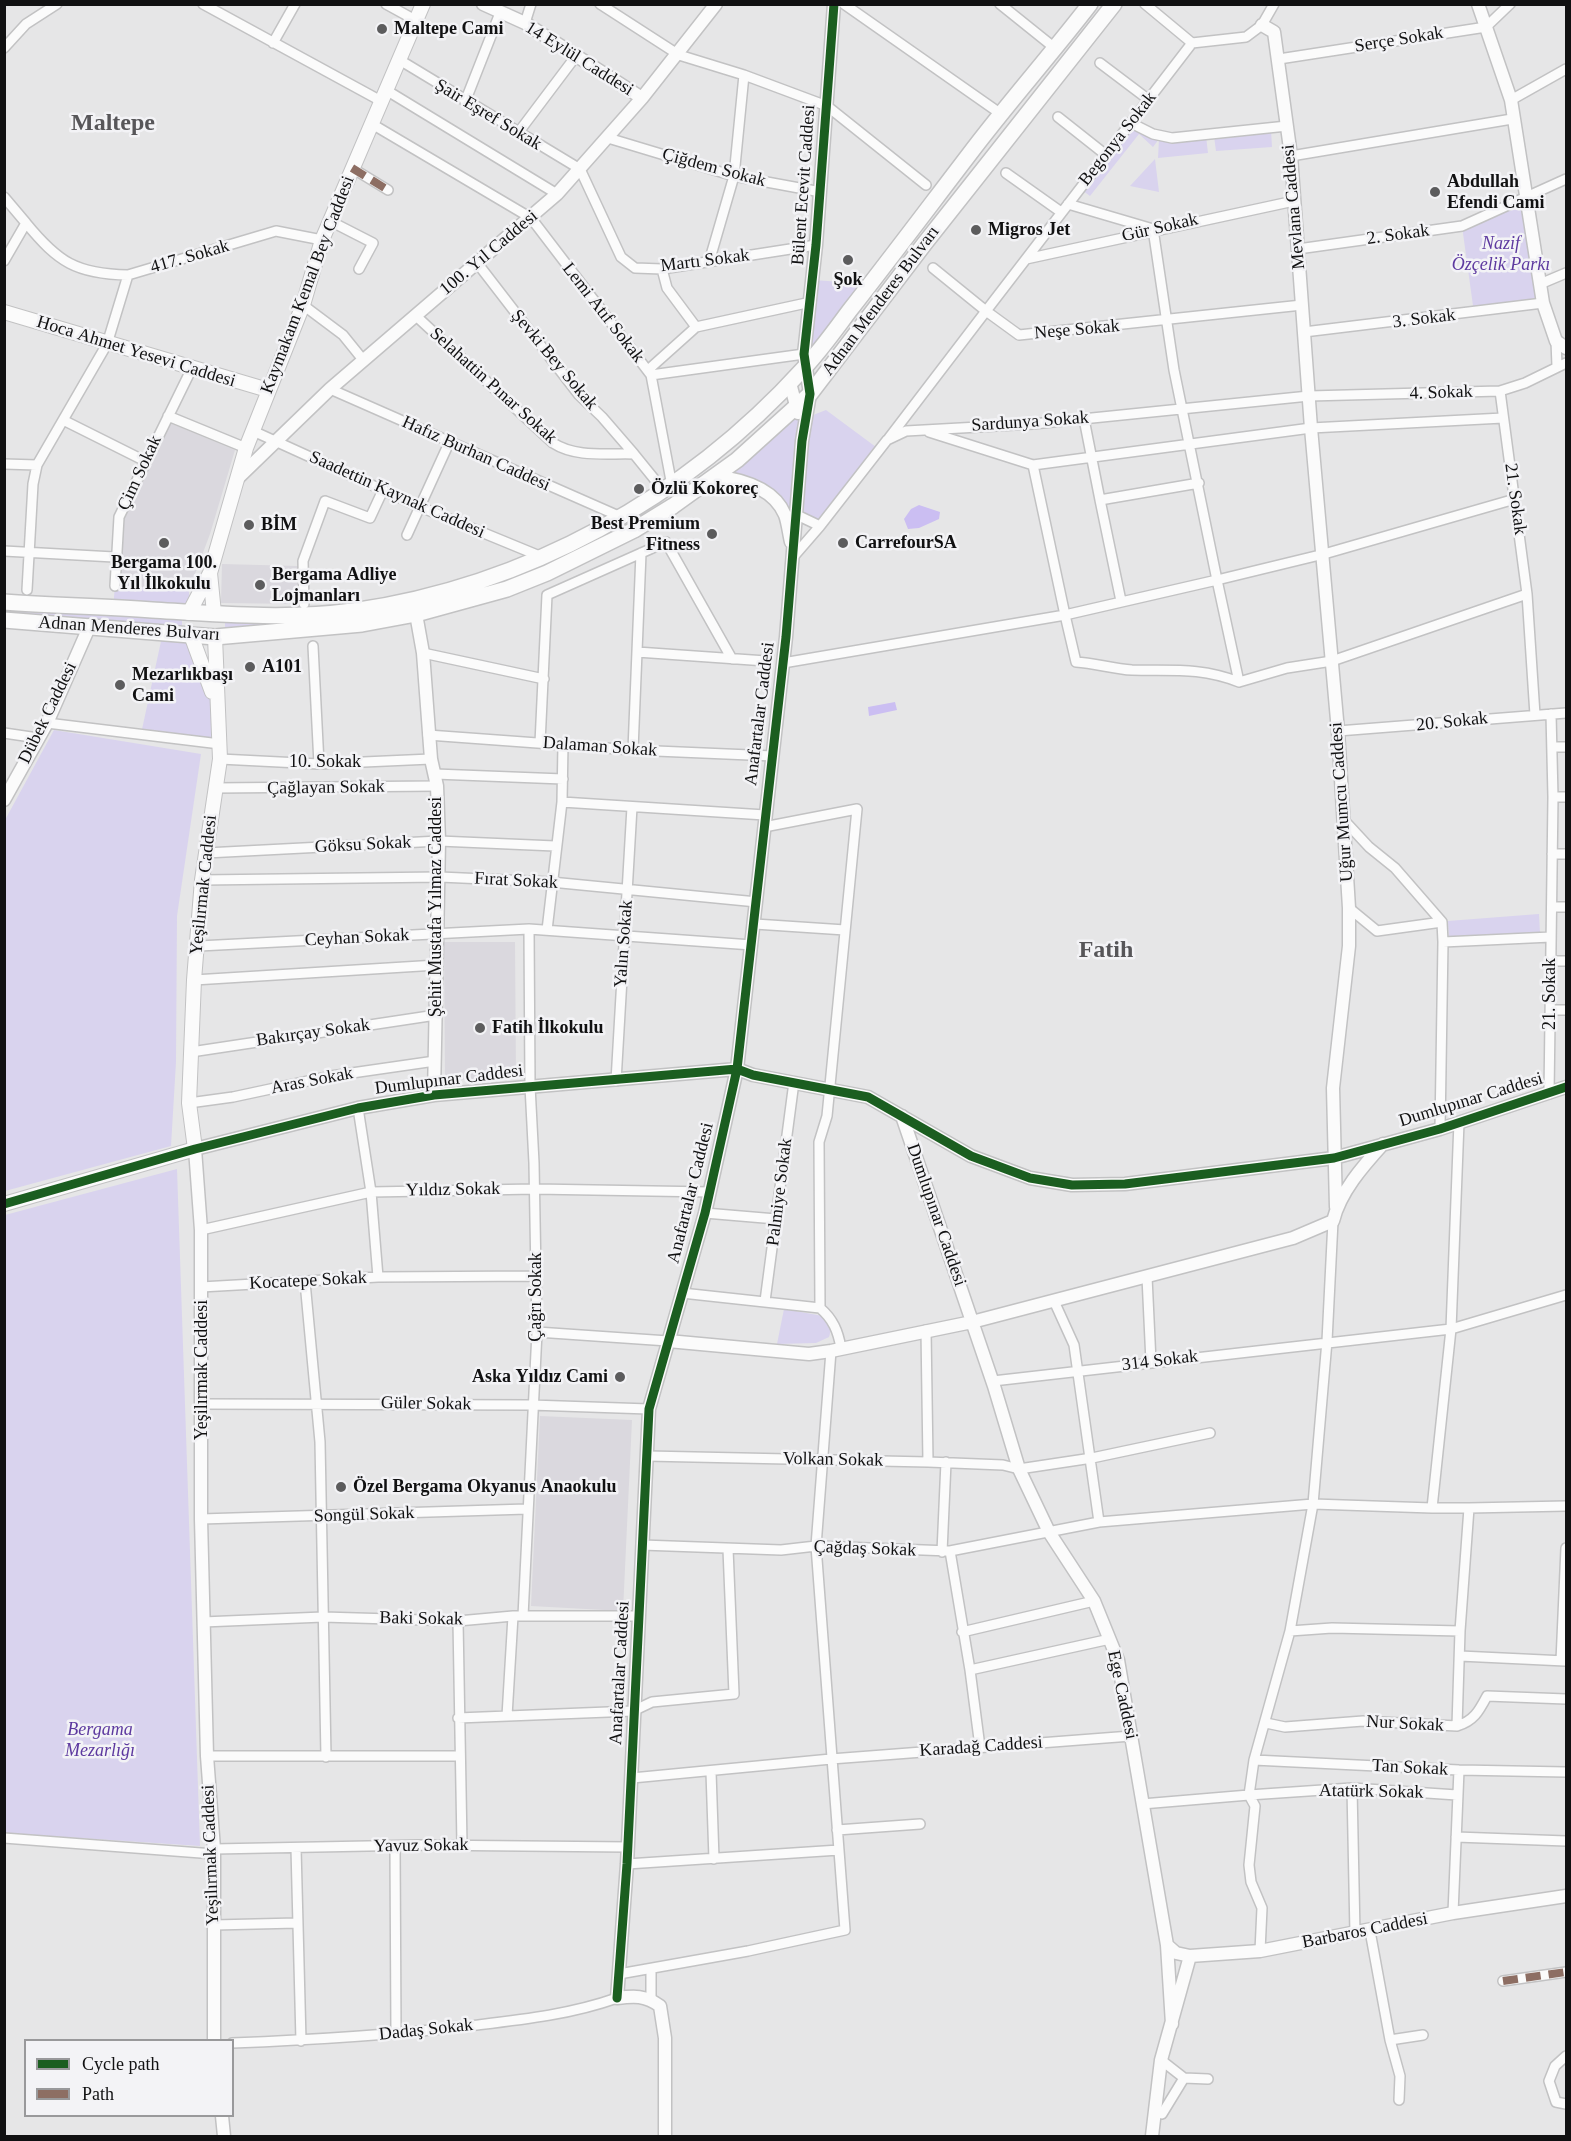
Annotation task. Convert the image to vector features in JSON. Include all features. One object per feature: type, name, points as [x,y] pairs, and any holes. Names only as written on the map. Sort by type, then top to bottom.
[{"type":"main road","name":"Kaymakam Kemal Bey Caddesi","points":[[189,613],[210,573],[246,448],[303,305],[322,240],[423,4]]},
{"type":"main road","name":"Adnan Menderes Bulvarı","points":[[4,602],[189,613],[304,615],[353,611],[454,590],[542,557],[622,518],[668,488],[740,431],[790,383],[805,361],[1090,4]]},
{"type":"main road","name":"Adnan Menderes Bulvarı","points":[[4,620],[90,625],[215,637],[315,630],[416,614],[507,589],[574,560],[634,530],[714,476],[797,408],[810,394],[925,243],[1114,4]]},
{"type":"main road","name":"Hoca Ahmet Yesevi Caddesi","points":[[5,315],[268,390]]},
{"type":"main road","name":"Kaymakam Kemal Bey Caddesi","points":[[210,573],[215,637]]},
{"type":"main road","points":[[189,613],[190,635]]},
{"type":"main road","name":"Yeşilırmak Caddesi","points":[[190,635],[216,701]]},
{"type":"main road","name":"Yeşilırmak Caddesi","points":[[195,1149],[189,1103],[194,980],[202,880],[220,759],[215,637]]},
{"type":"main road","name":"Dumlupınar Caddesi","points":[[4,1204],[195,1149]]},
{"type":"street","points":[[4,48],[26,24],[57,4]]},
{"type":"street","points":[[273,43],[295,4]]},
{"type":"street","points":[[386,4],[417,21]]},
{"type":"street","name":"14 Eylül Caddesi","points":[[483,4],[525,23],[642,98]]},
{"type":"street","points":[[525,23],[531,4]]},
{"type":"street","points":[[600,4],[679,55],[744,75],[826,106],[926,185]]},
{"type":"street","name":"100. Yıl Caddesi","points":[[238,478],[330,389],[557,194],[679,55],[716,4]]},
{"type":"street","name":"Bülent Ecevit Caddesi","points":[[810,394],[805,361],[834,4]]},
{"type":"street","points":[[844,4],[1001,114]]},
{"type":"street","points":[[1000,4],[1056,49]]},
{"type":"street","points":[[1145,4],[1192,43],[1246,37],[1262,25],[1273,6]]},
{"type":"street","points":[[1478,4],[1511,100],[1512,119],[1528,196],[1543,303],[1561,345],[1562,365]]},
{"type":"street","points":[[1486,27],[1510,4]]},
{"type":"street","points":[[203,5],[273,43],[384,96],[557,194]]},
{"type":"street","points":[[465,102],[500,13]]},
{"type":"street","name":"Mevlana Caddesi","points":[[1262,25],[1274,32],[1279,59],[1291,156],[1309,396]]},
{"type":"street","name":"Serçe Sokak","points":[[1279,59],[1486,27]]},
{"type":"street","name":"Begonya Sokak","points":[[986,311],[1192,43]]},
{"type":"street","points":[[518,134],[576,56]]},
{"type":"street","name":"Şair Eşref Sokak","points":[[398,59],[465,102],[580,169]]},
{"type":"street","points":[[1100,63],[1149,100]]},
{"type":"street","points":[[1511,100],[1566,69]]},
{"type":"street","points":[[709,262],[734,176],[744,75]]},
{"type":"street","points":[[1058,117],[1106,155]]},
{"type":"street","points":[[1291,156],[1512,119]]},
{"type":"street","points":[[1131,123],[1153,134],[1172,138],[1287,126]]},
{"type":"street","points":[[372,124],[531,218]]},
{"type":"street","name":"Çiğdem Sokak","points":[[608,138],[734,176],[820,192]]},
{"type":"street","points":[[352,168],[388,190]]},
{"type":"street","name":"Martı Sokak","points":[[580,169],[621,257],[635,268],[662,269],[816,245]]},
{"type":"street","points":[[1006,173],[1061,212]]},
{"type":"street","name":"2. Sokak","points":[[1298,249],[1462,226],[1566,179]]},
{"type":"street","points":[[4,197],[49,252],[93,273],[128,275]]},
{"type":"street","name":"Gür Sokak","points":[[1026,259],[1153,229],[1294,201]]},
{"type":"street","points":[[1068,204],[1153,229],[1166,321],[1239,682]]},
{"type":"street","name":"Lemi Atıf Sokak","points":[[531,218],[649,373],[668,488]]},
{"type":"street","points":[[330,221],[374,243],[359,269]]},
{"type":"street","points":[[4,261],[26,223]]},
{"type":"street","name":"417. Sokak","points":[[37,465],[107,344],[128,275],[276,231],[322,240]]},
{"type":"street","name":"Şevki Bey Sokak","points":[[478,264],[579,395],[602,417],[634,454]]},
{"type":"street","name":"Neşe Sokak","points":[[933,268],[1019,335],[1302,305]]},
{"type":"street","points":[[662,269],[667,288],[696,327]]},
{"type":"street","points":[[1540,284],[1566,273]]},
{"type":"street","points":[[649,373],[696,327],[811,302]]},
{"type":"street","name":"3. Sokak","points":[[1304,333],[1543,303]]},
{"type":"street","points":[[303,305],[343,336],[364,361]]},
{"type":"street","points":[[794,556],[820,526],[986,311]]},
{"type":"street","name":"Selahattin Pınar Sokak","points":[[415,315],[563,450],[634,454]]},
{"type":"street","points":[[649,373],[805,361]]},
{"type":"street","name":"4. Sokak","points":[[1309,396],[1500,391],[1525,383],[1562,365]]},
{"type":"street","name":"Çim Sokak","points":[[115,586],[114,557],[119,517],[192,368]]},
{"type":"street","points":[[790,383],[802,441]]},
{"type":"street","name":"Hafız Burhan Caddesi","points":[[330,389],[622,518]]},
{"type":"street","name":"21. Sokak","points":[[1500,391],[1527,594],[1535,715]]},
{"type":"street","name":"Anafartalar Caddesi","points":[[617,1998],[632,1778],[633,1711],[649,1409],[705,1213],[737,1069],[753,945],[783,663],[794,556],[802,441],[810,394]]},
{"type":"street","name":"Sardunya Sokak","points":[[887,440],[906,431],[921,429],[1084,419],[1309,396]]},
{"type":"street","name":"Uğur Mumcu Caddesi","points":[[1309,396],[1338,731],[1349,908],[1349,946],[1333,1088],[1336,1207]]},
{"type":"street","points":[[168,416],[246,448]]},
{"type":"street","points":[[921,429],[1032,465],[1311,428],[1503,418]]},
{"type":"street","points":[[1084,419],[1121,601]]},
{"type":"street","points":[[63,420],[145,462]]},
{"type":"street","name":"Saadettin Kaynak Caddesi","points":[[253,431],[418,507],[542,557]]},
{"type":"street","points":[[407,535],[449,443]]},
{"type":"street","points":[[634,454],[668,488]]},
{"type":"street","points":[[4,464],[37,465],[33,484],[27,590]]},
{"type":"street","points":[[1032,465],[1076,662],[1130,670],[1180,669],[1214,672],[1239,682],[1287,668],[1332,661],[1527,594]]},
{"type":"street","points":[[714,476],[737,478],[769,494],[784,513],[794,556]]},
{"type":"street","points":[[1100,500],[1199,483]]},
{"type":"street","points":[[304,604],[303,561],[325,501],[370,518],[382,490]]},
{"type":"street","points":[[783,663],[1065,615],[1323,554],[1515,499]]},
{"type":"street","points":[[796,514],[820,526]]},
{"type":"street","points":[[540,743],[547,594],[666,542],[732,659]]},
{"type":"street","points":[[4,550],[114,557]]},
{"type":"street","points":[[633,750],[641,553]]},
{"type":"street","name":"Şehit Mustafa Yılmaz Caddesi","points":[[416,614],[423,653],[428,735],[436,780],[440,841],[434,1095]]},
{"type":"street","name":"Dübek Caddesi","points":[[4,800],[46,723],[90,625]]},
{"type":"street","points":[[313,646],[319,764]]},
{"type":"street","points":[[637,652],[766,661]]},
{"type":"street","points":[[423,653],[544,679]]},
{"type":"street","name":"20. Sokak","points":[[1338,731],[1566,713]]},
{"type":"street","name":"21. Sokak","points":[[1549,1094],[1553,797],[1551,714]]},
{"type":"street","points":[[46,723],[220,744]]},
{"type":"street","points":[[4,733],[38,738]]},
{"type":"street","name":"Dalaman Sokak","points":[[428,735],[633,750],[772,756]]},
{"type":"street","points":[[547,930],[555,846],[562,802],[563,744]]},
{"type":"street","points":[[1552,747],[1566,747]]},
{"type":"street","name":"10. Sokak","points":[[220,759],[319,764],[431,759]]},
{"type":"street","name":"Çağlayan Sokak","points":[[215,788],[436,780],[563,779]]},
{"type":"street","points":[[1553,797],[1566,797]]},
{"type":"street","points":[[562,802],[765,821],[857,809],[827,1116],[819,1142],[820,1308]]},
{"type":"street","name":"Yalın Sokak","points":[[616,1081],[632,807]]},
{"type":"street","points":[[1343,819],[1369,847],[1395,868],[1442,922],[1440,1129]]},
{"type":"street","name":"Göksu Sokak","points":[[206,853],[440,841],[555,846]]},
{"type":"street","points":[[1552,854],[1566,854]]},
{"type":"street","name":"Fırat Sokak","points":[[202,880],[440,877],[551,882],[757,902]]},
{"type":"street","points":[[1552,907],[1566,907]]},
{"type":"street","points":[[1349,908],[1377,931],[1442,922]]},
{"type":"street","points":[[755,924],[845,930]]},
{"type":"street","name":"Ceyhan Sokak","points":[[198,946],[529,929],[753,945]]},
{"type":"street","name":"Çağrı Sokak","points":[[507,1716],[527,1509],[531,1405],[537,1332],[535,1189],[530,1086],[529,929]]},
{"type":"street","points":[[1443,942],[1551,937]]},
{"type":"street","points":[[1551,961],[1566,960]]},
{"type":"street","points":[[194,980],[436,965]]},
{"type":"street","points":[[1551,1010],[1566,1010]]},
{"type":"street","name":"Bakırçay Sokak","points":[[191,1052],[436,1015]]},
{"type":"street","name":"Aras Sokak","points":[[189,1103],[233,1097],[331,1076],[435,1061]]},
{"type":"street","name":"Dumlupınar Caddesi","points":[[195,1149],[358,1108],[434,1095],[737,1069],[753,1075],[868,1097],[902,1116],[972,1322]]},
{"type":"street","name":"Palmiye Sokak","points":[[765,1301],[794,1082]]},
{"type":"street","name":"Dumlupınar Caddesi","points":[[1333,1221],[1336,1207],[1362,1167],[1384,1143],[1440,1129],[1566,1087]]},
{"type":"street","points":[[358,1108],[371,1192],[378,1277]]},
{"type":"street","points":[[902,1116],[970,1156],[1048,1183],[1072,1185],[1125,1184],[1334,1158],[1384,1143]]},
{"type":"street","points":[[1432,1508],[1451,1329],[1459,1122]]},
{"type":"street","name":"Yeşilırmak Caddesi","points":[[195,1149],[201,1230],[201,1519],[207,1756],[214,1851],[214,2039]]},
{"type":"street","name":"Yıldız Sokak","points":[[201,1230],[371,1192],[535,1189],[710,1192]]},
{"type":"street","points":[[705,1213],[776,1219]]},
{"type":"street","points":[[537,1332],[809,1354],[972,1322],[1293,1238],[1333,1221],[1327,1341],[1313,1504],[1290,1631],[1254,1760],[1249,1795],[1255,1806],[1248,1865],[1251,1882],[1262,1908],[1260,1951]]},
{"type":"street","name":"Kocatepe Sokak","points":[[201,1287],[378,1277],[537,1276]]},
{"type":"street","points":[[1147,1277],[1151,1362]]},
{"type":"street","points":[[305,1282],[323,1516],[326,1757]]},
{"type":"street","points":[[619,1974],[845,1930],[816,1545],[823,1458],[838,1334],[831,1317],[820,1308],[682,1293]]},
{"type":"street","name":"314 Sokak","points":[[993,1381],[1327,1341],[1451,1329],[1566,1295]]},
{"type":"street","points":[[1054,1301],[1074,1345],[1092,1458],[1099,1521]]},
{"type":"street","name":"Ege Caddesi","points":[[972,1322],[993,1381],[1019,1469],[1049,1532],[1094,1600],[1118,1660],[1167,1945],[1172,2024]]},
{"type":"street","points":[[926,1330],[928,1462]]},
{"type":"street","name":"Güler Sokak","points":[[202,1404],[531,1405],[649,1409]]},
{"type":"street","name":"Volkan Sokak","points":[[646,1456],[946,1462],[1002,1465],[1019,1469],[1092,1458],[1210,1433]]},
{"type":"street","points":[[946,1462],[946,1551],[970,1670],[980,1746]]},
{"type":"street","name":"Çağdaş Sokak","points":[[642,1545],[781,1550],[816,1545],[946,1551],[1099,1521],[1313,1504],[1432,1508],[1566,1506]]},
{"type":"street","points":[[1457,1726],[1460,1631],[1469,1508]]},
{"type":"street","name":"Songül Sokak","points":[[201,1519],[527,1509]]},
{"type":"street","points":[[1460,1656],[1564,1661],[1566,1548]]},
{"type":"street","points":[[458,1718],[633,1711],[652,1702],[734,1694],[728,1549]]},
{"type":"street","points":[[962,1632],[1094,1600]]},
{"type":"street","name":"Baki Sokak","points":[[203,1622],[323,1617],[458,1621],[518,1616],[639,1617]]},
{"type":"street","points":[[458,1621],[462,1845]]},
{"type":"street","points":[[1290,1631],[1332,1628],[1460,1631]]},
{"type":"street","points":[[970,1670],[1110,1639]]},
{"type":"street","name":"Nur Sokak","points":[[1266,1723],[1285,1727],[1315,1727],[1363,1721],[1457,1726],[1467,1723],[1477,1714],[1487,1696],[1566,1699]]},
{"type":"street","name":"Karadağ Caddesi","points":[[632,1778],[980,1746],[1131,1736]]},
{"type":"street","points":[[207,1756],[459,1756]]},
{"type":"street","name":"Tan Sokak","points":[[1254,1760],[1459,1770],[1566,1772]]},
{"type":"street","points":[[1453,1913],[1459,1770]]},
{"type":"street","points":[[711,1772],[714,1859]]},
{"type":"street","points":[[1352,1788],[1355,1934]]},
{"type":"street","name":"Atatürk Sokak","points":[[1142,1804],[1352,1788],[1457,1795]]},
{"type":"street","points":[[837,1830],[920,1824]]},
{"type":"street","points":[[1456,1837],[1566,1841]]},
{"type":"street","name":"Yavuz Sokak","points":[[4,1838],[214,1851],[462,1845],[628,1846]]},
{"type":"street","points":[[395,1846],[396,2034]]},
{"type":"street","points":[[296,1848],[301,2041]]},
{"type":"street","points":[[627,1864],[839,1850]]},
{"type":"street","name":"Barbaros Caddesi","points":[[1167,1945],[1176,1953],[1190,1956],[1260,1951],[1453,1913],[1566,1896]]},
{"type":"street","points":[[214,1925],[297,1923]]},
{"type":"street","points":[[1370,1931],[1390,2040],[1400,2076],[1399,2100]]},
{"type":"street","name":"Ege Caddesi","points":[[1152,2136],[1161,2061],[1190,1956]]},
{"type":"street","points":[[651,1969],[651,1999]]},
{"type":"street","points":[[1503,1981],[1566,1972]]},
{"type":"street","points":[[617,1998],[636,1995],[651,1999],[660,2006],[665,2038],[665,2136]]},
{"type":"street","name":"Dadaş Sokak","points":[[234,2043],[396,2034],[526,2019],[589,2008],[617,1998]]},
{"type":"street","points":[[1390,2040],[1423,2035]]},
{"type":"street","points":[[1566,2056],[1555,2066],[1549,2081],[1556,2102],[1566,2104]]},
{"type":"street","points":[[1161,2061],[1184,2079],[1208,2079]]},
{"type":"street","points":[[1162,2114],[1184,2079]]},
{"type":"street","points":[[222,2117],[224,2136]]},
{"type":"shaded area","points":[[168,422],[235,450],[210,534],[189,590],[119,586],[123,521]]},
{"type":"shaded area","points":[[919,505],[940,512],[939,519],[919,528],[908,529],[904,519],[911,509]]},
{"type":"shaded area","name":"Bergama Adliye Lojmanları","points":[[222,564],[298,566],[297,604],[221,603]]},
{"type":"shaded area","points":[[895,702],[897,710],[869,716],[868,707]]},
{"type":"shaded area","name":"Fatih İlkokulu","points":[[444,942],[515,942],[516,1079],[445,1080]]},
{"type":"shaded area","points":[[540,1416],[632,1420],[623,1611],[531,1606]]},
{"type":"green space","points":[[1132,127],[1159,138],[1206,136],[1208,153],[1158,158],[1159,139],[1153,147],[1139,134],[1090,196],[1082,190]]},
{"type":"green space","points":[[1271,130],[1272,147],[1216,151],[1214,136]]},
{"type":"green space","points":[[1155,159],[1159,192],[1130,186]]},
{"type":"green space","name":"Nazif Özçelik Parkı","points":[[1528,196],[1543,303],[1474,313],[1462,226]]},
{"type":"green space","points":[[813,280],[871,284],[819,350],[804,354]]},
{"type":"green space","points":[[826,410],[880,450],[820,526],[784,513],[769,494],[714,476],[793,412],[799,418],[802,439],[808,417]]},
{"type":"green space","points":[[115,586],[189,590],[189,613],[113,608]]},
{"type":"green space","points":[[4,606],[182,616],[182,626],[5,613]]},
{"type":"green space","points":[[225,620],[316,621],[225,631]]},
{"type":"green space","points":[[163,632],[191,635],[216,701],[220,744],[141,734]]},
{"type":"green space","points":[[54,730],[201,754],[177,916],[176,1062],[171,1146],[5,1191],[5,820]]},
{"type":"green space","points":[[1539,914],[1540,933],[1449,939],[1448,921]]},
{"type":"green space","name":"Bergama Mezarlığı","points":[[177,1169],[200,1846],[5,1833],[5,1215]]},
{"type":"green space","points":[[784,1309],[823,1316],[830,1325],[829,1337],[816,1343],[777,1344]]},
{"type":"marked path","points":[[352,168],[388,190]]},
{"type":"marked path","points":[[1503,1981],[1566,1972]]},
{"type":"cycle path","points":[[617,1998],[627,1864],[649,1409],[705,1213],[737,1069],[786,637],[802,441],[810,394],[804,354],[816,245],[834,4]]},
{"type":"cycle path","points":[[4,1204],[195,1149],[358,1108],[434,1095],[737,1069],[753,1075],[868,1097],[971,1156],[1030,1178],[1072,1185],[1125,1184],[1334,1158],[1440,1129],[1566,1087]]},
{"type":"place","name":"Maltepe Cami","points":[[382,29]]},
{"type":"place","name":"Abdullah Efendi Cami","points":[[1435,192]]},
{"type":"place","name":"Migros Jet","points":[[976,230]]},
{"type":"place","name":"Şok","points":[[848,260]]},
{"type":"place","name":"Özlü Kokoreç","points":[[639,489]]},
{"type":"place","name":"BİM","points":[[249,525]]},
{"type":"place","name":"Best Premium Fitness","points":[[712,534]]},
{"type":"place","name":"Bergama 100. Yıl İlkokulu","points":[[164,543]]},
{"type":"place","name":"CarrefourSA","points":[[843,543]]},
{"type":"place","name":"Bergama Adliye Lojmanları","points":[[260,585]]},
{"type":"place","name":"A101","points":[[250,667]]},
{"type":"place","name":"Mezarlıkbaşı Cami","points":[[120,685]]},
{"type":"place","name":"Fatih İlkokulu","points":[[480,1028]]},
{"type":"place","name":"Aska Yıldız Cami","points":[[620,1377]]},
{"type":"place","name":"Özel Bergama Okyanus Anaokulu","points":[[341,1487]]},
{"type":"district","name":"Maltepe","points":[[113,124]]},
{"type":"district","name":"Fatih","points":[[1106,951]]}]
